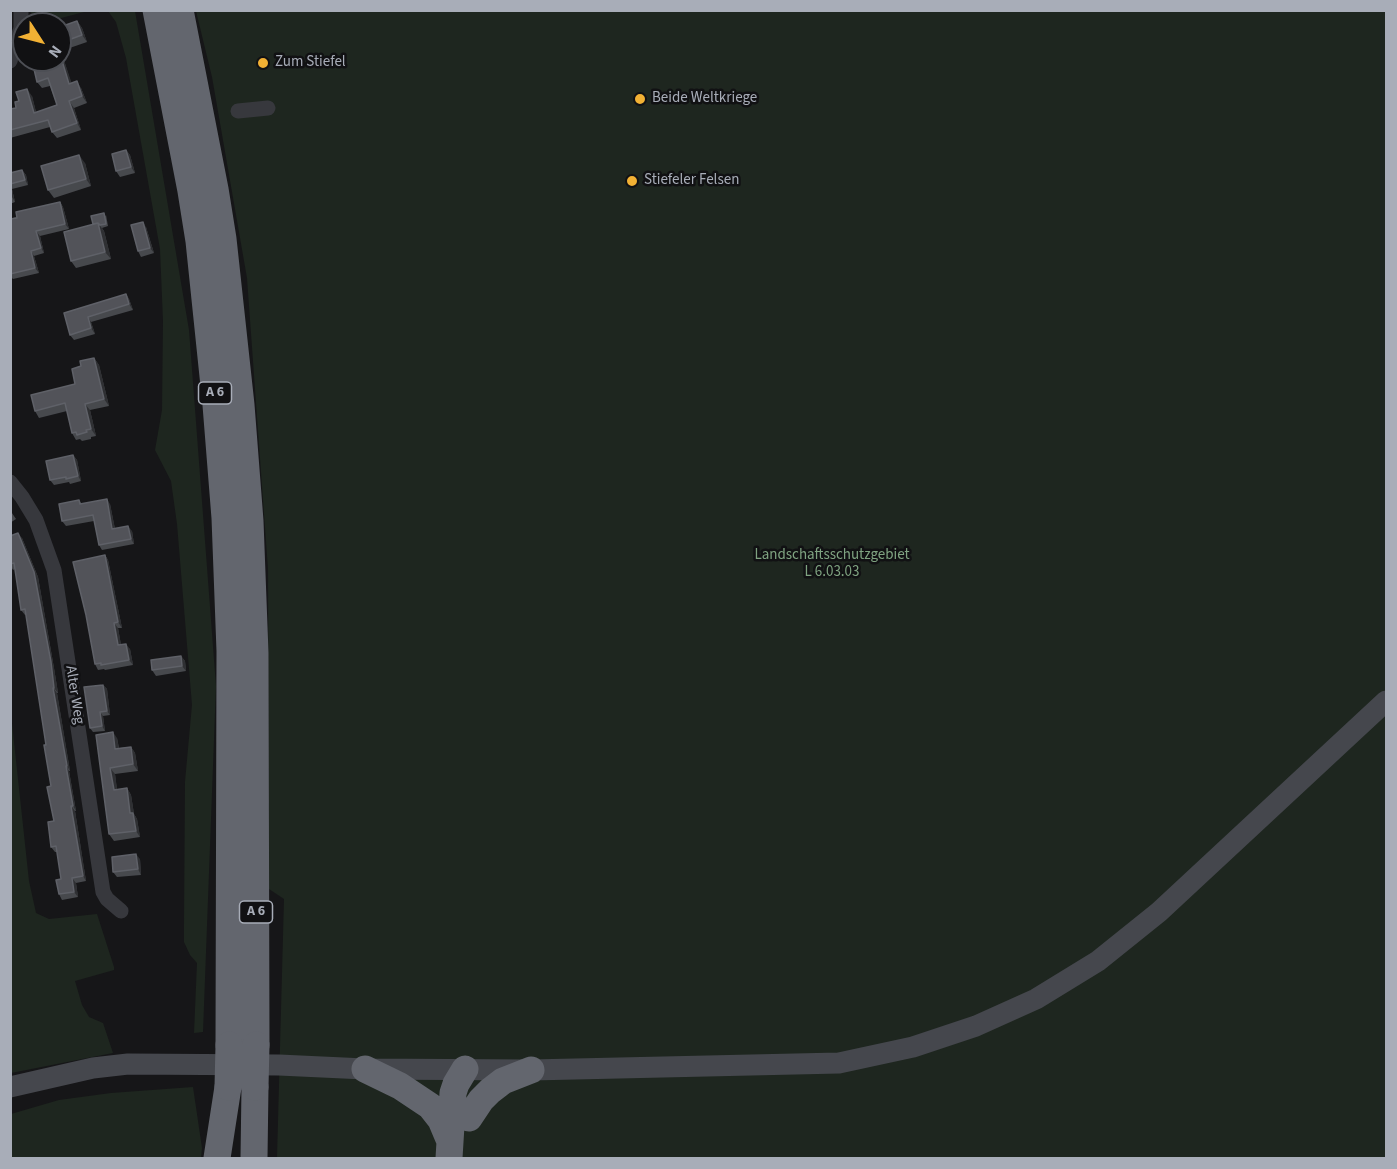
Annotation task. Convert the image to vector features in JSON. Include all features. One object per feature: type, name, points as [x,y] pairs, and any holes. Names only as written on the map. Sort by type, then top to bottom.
[{"type":"highway","name":"A 6","points":[[156,10],[199,242],[216,405],[225,518],[230,662],[229,1045],[241,1087],[254,1158]]},
{"type":"highway","name":"A 6","points":[[180,10],[217,199],[229,285],[250,521],[255,652],[256,1045],[241,1087],[227,1158]]},
{"type":"highway","points":[[365,1069],[400,1086],[429,1106],[441,1120],[454,1152]]},
{"type":"highway","points":[[465,1069],[470,1085],[469,1118]]},
{"type":"highway","points":[[454,1152],[453,1093],[465,1069]]},
{"type":"highway","points":[[454,1152],[469,1118],[481,1100],[503,1081],[531,1070]]},
{"type":"highway","points":[[217,1158],[241,1087]]},
{"type":"main road","points":[[10,1087],[93,1068],[128,1064],[531,1070],[838,1063],[913,1047],[976,1026],[1036,999],[1098,961],[1160,912],[1386,701]]},
{"type":"main road","points":[[10,1098],[94,1077],[181,1065]]},
{"type":"street","points":[[10,61],[21,28],[21,10]]},
{"type":"street","points":[[238,111],[268,108]]},
{"type":"street","name":"Alter Weg","points":[[10,482],[36,520],[54,570],[104,892],[107,899],[121,911]]},
{"type":"green space","points":[[88,11],[72,15],[72,12],[31,12]]},
{"type":"green space","points":[[108,11],[135,11],[189,330],[216,686],[203,1032],[194,1033],[197,963],[184,942],[185,782],[192,705],[177,524],[171,481],[155,450],[162,410],[163,321],[160,249],[126,58],[116,22]]},
{"type":"green space","name":"Landschaftsschutzgebiet L 6.03.03","points":[[196,11],[1386,11],[1386,1158],[277,1158],[284,899],[269,889],[268,569],[247,278],[212,77]]},
{"type":"green space","points":[[11,714],[29,881],[36,913],[49,919],[97,914],[114,970],[75,981],[82,1005],[89,1017],[103,1023],[113,1053],[11,1073]]},
{"type":"green space","points":[[193,1087],[202,1148],[201,1158],[11,1158],[11,1114],[59,1100],[111,1093]]},
{"type":"building","points":[[77,21],[82,35],[72,39],[72,23]]},
{"type":"building","points":[[35,72],[65,72],[69,84],[77,81],[82,96],[69,101],[77,123],[52,132],[48,120],[10,130],[10,109],[16,108],[15,102],[19,101],[16,92],[27,89],[34,113],[57,105],[48,78],[37,82]]},
{"type":"building","points":[[126,150],[131,167],[116,171],[112,154]]},
{"type":"building","points":[[79,155],[86,179],[48,190],[41,166]]},
{"type":"building","points":[[22,170],[25,180],[10,184],[10,173]]},
{"type":"building","points":[[60,202],[65,224],[36,231],[41,248],[31,251],[35,268],[10,274],[10,219],[17,218],[16,212]]},
{"type":"building","points":[[104,213],[106,224],[93,224],[91,216]]},
{"type":"building","points":[[143,222],[150,248],[138,251],[131,225]]},
{"type":"building","points":[[98,223],[105,252],[71,261],[64,232]]},
{"type":"building","points":[[126,294],[129,304],[88,317],[91,328],[70,335],[64,313]]},
{"type":"building","points":[[94,358],[104,399],[85,404],[91,429],[77,435],[76,432],[72,433],[65,403],[35,411],[31,395],[75,384],[72,369],[81,366],[80,361]]},
{"type":"building","points":[[73,455],[78,476],[50,480],[46,461]]},
{"type":"building","points":[[107,499],[112,529],[128,526],[131,539],[99,545],[93,515],[62,521],[59,504],[79,500],[80,504]]},
{"type":"building","points":[[18,533],[34,572],[51,662],[53,688],[83,876],[72,878],[74,892],[59,894],[56,880],[61,879],[56,846],[51,847],[48,822],[54,821],[47,787],[51,786],[44,745],[46,745],[25,609],[21,610],[14,563],[10,564],[10,536]]},
{"type":"building","points":[[105,555],[118,622],[114,623],[118,645],[126,644],[129,660],[101,665],[101,663],[95,664],[73,562]]},
{"type":"building","points":[[181,656],[182,666],[152,670],[151,660]]},
{"type":"building","points":[[103,685],[107,711],[100,712],[102,726],[90,728],[84,687]]},
{"type":"building","points":[[113,732],[115,749],[131,747],[133,764],[110,768],[114,790],[127,788],[130,813],[133,813],[136,831],[109,834],[96,735]]},
{"type":"building","points":[[136,854],[138,869],[113,872],[112,857]]},
{"type":"place","name":"Zum Stiefel","points":[[263,63]]},
{"type":"place","name":"Beide Weltkriege","points":[[640,99]]},
{"type":"place","name":"Stiefeler Felsen","points":[[632,181]]}]
